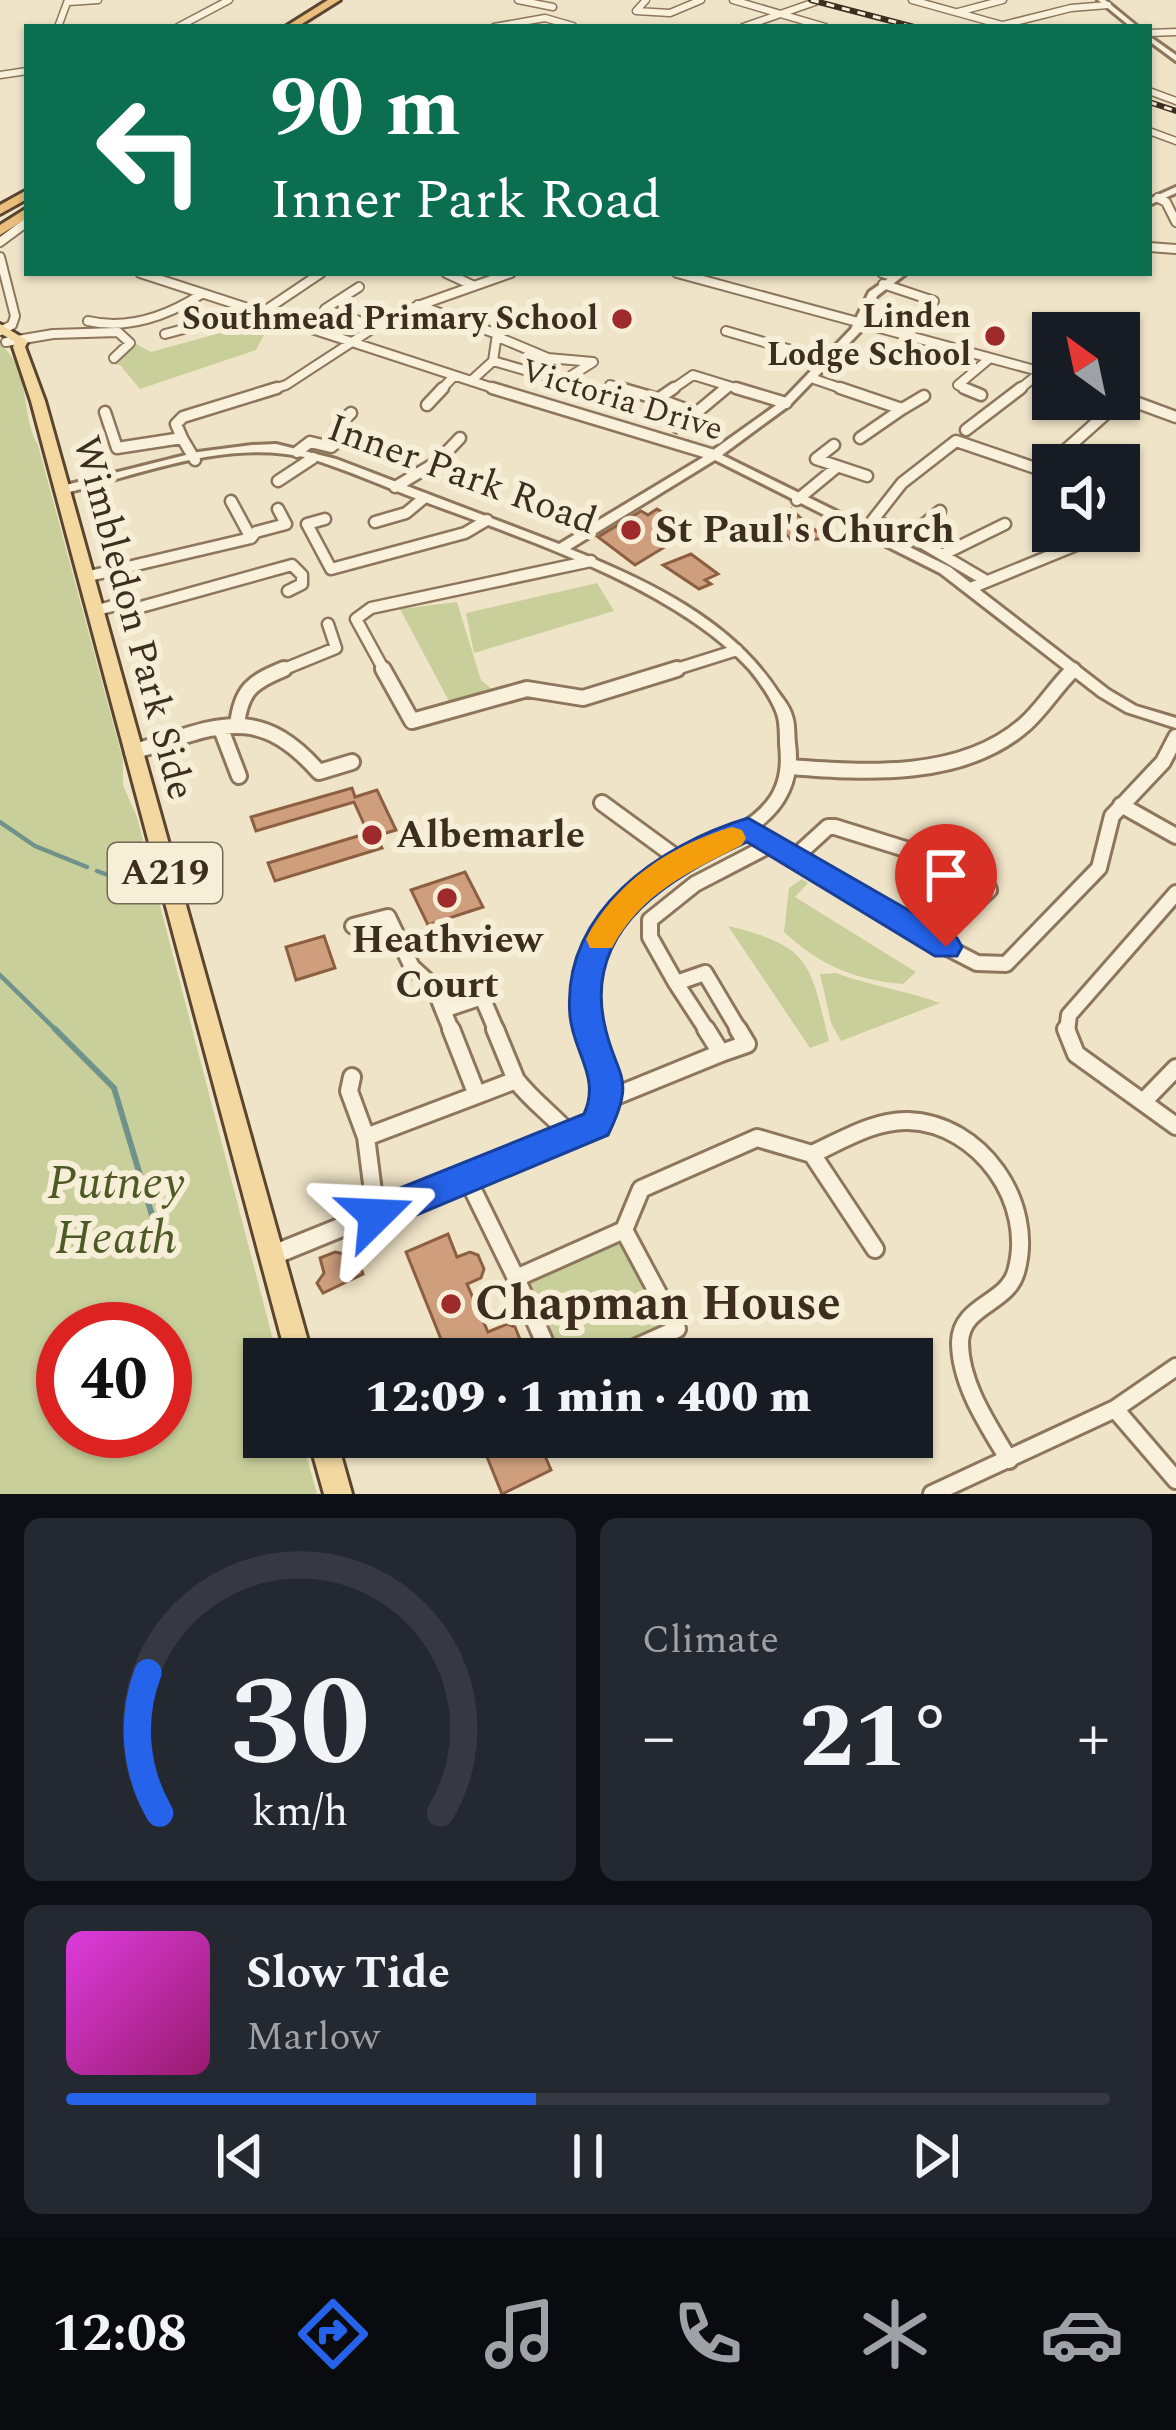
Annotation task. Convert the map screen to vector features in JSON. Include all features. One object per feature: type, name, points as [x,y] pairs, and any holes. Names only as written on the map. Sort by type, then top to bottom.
[{"type":"highway","points":[[295,24],[335,0]]},
{"type":"main road","name":"Wimbledon Park Side","points":[[7,333],[62,490],[273,1255]]},
{"type":"main road","name":"A219","points":[[273,1255],[295,1338]]},
{"type":"main road","points":[[328,1458],[338,1494]]},
{"type":"street","points":[[69,1],[98,0]]},
{"type":"street","points":[[183,24],[230,0]]},
{"type":"street","points":[[518,0],[553,7]]},
{"type":"street","points":[[646,0],[636,11],[670,14],[701,0]]},
{"type":"street","points":[[733,0],[815,24]]},
{"type":"street","points":[[913,0],[998,24]]},
{"type":"street","points":[[957,13],[1004,0]]},
{"type":"street","points":[[750,24],[815,2]]},
{"type":"street","points":[[1013,24],[1105,3],[1131,24]]},
{"type":"street","points":[[517,24],[556,19],[565,24]]},
{"type":"street","points":[[1152,40],[1176,59]]},
{"type":"street","points":[[0,75],[22,72]]},
{"type":"street","points":[[1154,200],[1176,190]]},
{"type":"street","points":[[1154,200],[1166,202],[1176,222]]},
{"type":"street","points":[[0,242],[24,227]]},
{"type":"street","points":[[0,257],[7,333],[118,332],[130,344],[114,358]]},
{"type":"street","name":"Victoria Drive","points":[[148,276],[347,344],[714,455],[797,500],[978,584],[1073,670],[1119,702],[1176,723]]},
{"type":"street","points":[[260,314],[316,276]]},
{"type":"street","points":[[452,276],[474,286]]},
{"type":"street","points":[[195,460],[176,424],[183,417],[286,386],[374,326],[418,305],[502,276]]},
{"type":"street","points":[[700,276],[1032,373]]},
{"type":"street","points":[[562,548],[714,455],[786,403],[859,325],[867,304],[891,277],[938,298],[924,309]]},
{"type":"street","points":[[359,287],[325,310],[374,326]]},
{"type":"street","points":[[88,321],[129,322],[200,295]]},
{"type":"street","points":[[418,305],[488,328],[548,358],[582,354],[593,362],[566,379],[556,379],[493,361]]},
{"type":"street","points":[[160,313],[186,328],[165,334]]},
{"type":"street","points":[[726,331],[829,361]]},
{"type":"street","points":[[471,382],[493,361],[498,337]]},
{"type":"street","points":[[981,395],[958,386],[989,359]]},
{"type":"street","points":[[658,399],[693,375],[786,403]]},
{"type":"street","points":[[427,405],[454,376]]},
{"type":"street","points":[[812,378],[902,409]]},
{"type":"street","points":[[966,430],[1032,379]]},
{"type":"street","points":[[610,385],[696,413]]},
{"type":"street","points":[[677,427],[727,387]]},
{"type":"street","points":[[860,437],[924,396]]},
{"type":"street","points":[[1140,404],[1176,418]]},
{"type":"street","points":[[105,412],[117,448],[182,438]]},
{"type":"street","points":[[297,452],[310,442],[332,447],[352,430],[337,426],[351,413]]},
{"type":"street","points":[[1076,444],[1100,420]]},
{"type":"street","points":[[395,487],[437,462],[460,438]]},
{"type":"street","points":[[873,520],[902,483],[956,441],[1032,467]]},
{"type":"street","points":[[834,445],[816,459],[867,476]]},
{"type":"street","name":"Inner Park Road","points":[[62,490],[257,448],[297,452],[562,548],[660,594],[737,650],[773,689],[791,726],[790,766]]},
{"type":"street","points":[[278,481],[313,458]]},
{"type":"street","points":[[797,500],[837,467]]},
{"type":"street","points":[[375,522],[406,513],[424,498]]},
{"type":"street","points":[[231,501],[251,538]]},
{"type":"street","points":[[85,577],[251,538],[256,532],[286,524],[278,509]]},
{"type":"street","points":[[910,536],[940,511]]},
{"type":"street","points":[[325,519],[307,524],[331,569],[465,533],[487,520]]},
{"type":"street","points":[[850,525],[873,520],[910,536],[944,554],[978,584],[1059,552]]},
{"type":"street","points":[[944,554],[1005,524]]},
{"type":"street","points":[[591,560],[360,614],[356,619],[412,721],[527,689],[583,698],[737,650]]},
{"type":"street","points":[[93,610],[117,605],[130,610],[292,565],[302,575],[302,584],[288,591]]},
{"type":"street","points":[[237,725],[240,700],[251,682],[336,648],[328,624]]},
{"type":"street","points":[[273,1255],[572,1138],[596,1124],[608,1099],[607,1076],[587,1021],[586,984],[595,951],[612,918],[639,888],[680,860],[748,829],[778,801],[790,766],[880,772],[957,759],[1016,732],[1073,670]]},
{"type":"street","points":[[132,752],[237,725],[264,724],[282,734],[319,772],[352,762]]},
{"type":"street","points":[[221,729],[239,776]]},
{"type":"street","points":[[748,829],[977,963],[1006,964],[1099,868],[1112,816],[1163,761],[1176,737]]},
{"type":"street","points":[[602,802],[680,860]]},
{"type":"street","points":[[1121,805],[1176,836]]},
{"type":"street","points":[[794,858],[828,827],[835,827],[982,873],[989,890],[935,940]]},
{"type":"street","points":[[721,1053],[650,937],[656,911],[772,844]]},
{"type":"street","points":[[1176,893],[1069,1015],[1065,1028],[1076,1054],[1176,1126]]},
{"type":"street","points":[[353,926],[388,917],[412,967],[434,987],[477,1095]]},
{"type":"street","points":[[608,1099],[747,1044],[705,973],[676,983]]},
{"type":"street","points":[[443,1010],[482,997],[517,1080],[535,1105],[552,1114],[572,1138]]},
{"type":"street","points":[[1143,1102],[1176,1068]]},
{"type":"street","points":[[352,1078],[349,1091],[366,1137],[376,1215]]},
{"type":"street","points":[[366,1137],[517,1080]]},
{"type":"street","points":[[516,1278],[624,1230],[641,1189],[757,1138],[812,1154],[905,1121],[952,1131],[1000,1170],[1011,1194],[1018,1268],[1012,1283],[971,1315],[961,1330],[962,1351],[981,1413],[1009,1460]]},
{"type":"street","points":[[812,1154],[875,1249]]},
{"type":"street","points":[[468,1180],[543,1338]]},
{"type":"street","points":[[624,1230],[677,1329],[657,1338]]},
{"type":"street","points":[[932,1494],[1115,1409],[1176,1367]]},
{"type":"street","points":[[1115,1409],[1176,1480]]},
{"type":"green space","points":[[238,328],[264,335],[256,350],[140,389],[120,365],[109,364],[136,344],[151,352]]},
{"type":"green space","name":"Putney Heath","points":[[0,344],[22,379],[32,433],[123,760],[123,785],[137,817],[273,1338],[243,1338],[243,1458],[307,1458],[317,1494],[0,1494]]},
{"type":"green space","points":[[597,583],[614,611],[474,653],[466,613]]},
{"type":"green space","points":[[457,602],[481,680],[494,691],[450,703],[400,609]]},
{"type":"green space","points":[[802,879],[808,883],[795,897],[916,972],[903,984],[869,979],[839,969],[797,944],[784,932],[789,888]]},
{"type":"green space","points":[[728,926],[777,942],[803,962],[817,993],[829,1041],[810,1048]]},
{"type":"green space","points":[[836,973],[940,1003],[841,1041],[831,1023],[820,974]]},
{"type":"green space","points":[[617,1243],[625,1246],[664,1321],[662,1328],[640,1338],[553,1338],[529,1285],[532,1277]]},
{"type":"building","name":"St Paul's Church","points":[[657,509],[670,517],[653,532],[673,542],[635,565],[598,537],[641,511],[648,515]]},
{"type":"building","points":[[791,509],[826,538],[793,542],[772,520]]},
{"type":"building","points":[[691,554],[718,574],[705,580],[711,584],[699,589],[663,565]]},
{"type":"building","name":"Albemarle","points":[[352,788],[355,797],[377,790],[396,830],[376,836],[382,848],[275,881],[268,863],[368,833],[354,802],[256,831],[251,817]]},
{"type":"building","name":"Heathview Court","points":[[465,872],[483,907],[428,925],[411,890]]},
{"type":"building","points":[[324,936],[335,968],[296,980],[286,947]]},
{"type":"building","name":"Chapman House","points":[[448,1234],[457,1257],[470,1252],[478,1255],[484,1269],[481,1278],[467,1284],[488,1332],[507,1324],[515,1327],[519,1338],[441,1338],[406,1252]]},
{"type":"building","points":[[335,1252],[357,1257],[363,1274],[323,1293],[317,1283],[324,1273],[320,1258]]},
{"type":"building","points":[[487,1458],[546,1458],[551,1470],[502,1494]]},
{"type":"waterway","points":[[0,822],[35,846],[87,867]]},
{"type":"waterway","points":[[97,871],[146,889]]},
{"type":"waterway","points":[[0,975],[58,1032]]},
{"type":"waterway","points":[[55,1029],[58,1032]]},
{"type":"waterway","points":[[58,1032],[114,1088],[154,1222]]},
{"type":"railway","points":[[811,0],[903,24]]},
{"type":"railway","points":[[1152,103],[1176,111]]},
{"type":"slow traffic","points":[[601,939],[612,918],[655,875],[732,838]]},
{"type":"place","name":"Southmead Primary School","points":[[622,319]]},
{"type":"place","name":"Linden Lodge School","points":[[995,336]]},
{"type":"place","name":"St Paul's Church","points":[[631,530]]},
{"type":"place","name":"Albemarle","points":[[372,835]]},
{"type":"place","name":"Heathview Court","points":[[447,898]]},
{"type":"place","name":"Chapman House","points":[[451,1304]]},
{"type":"route","points":[[376,1215],[572,1138],[596,1124],[608,1099],[607,1076],[587,1021],[586,984],[595,951],[612,918],[639,888],[680,860],[748,829],[946,947]]}]
